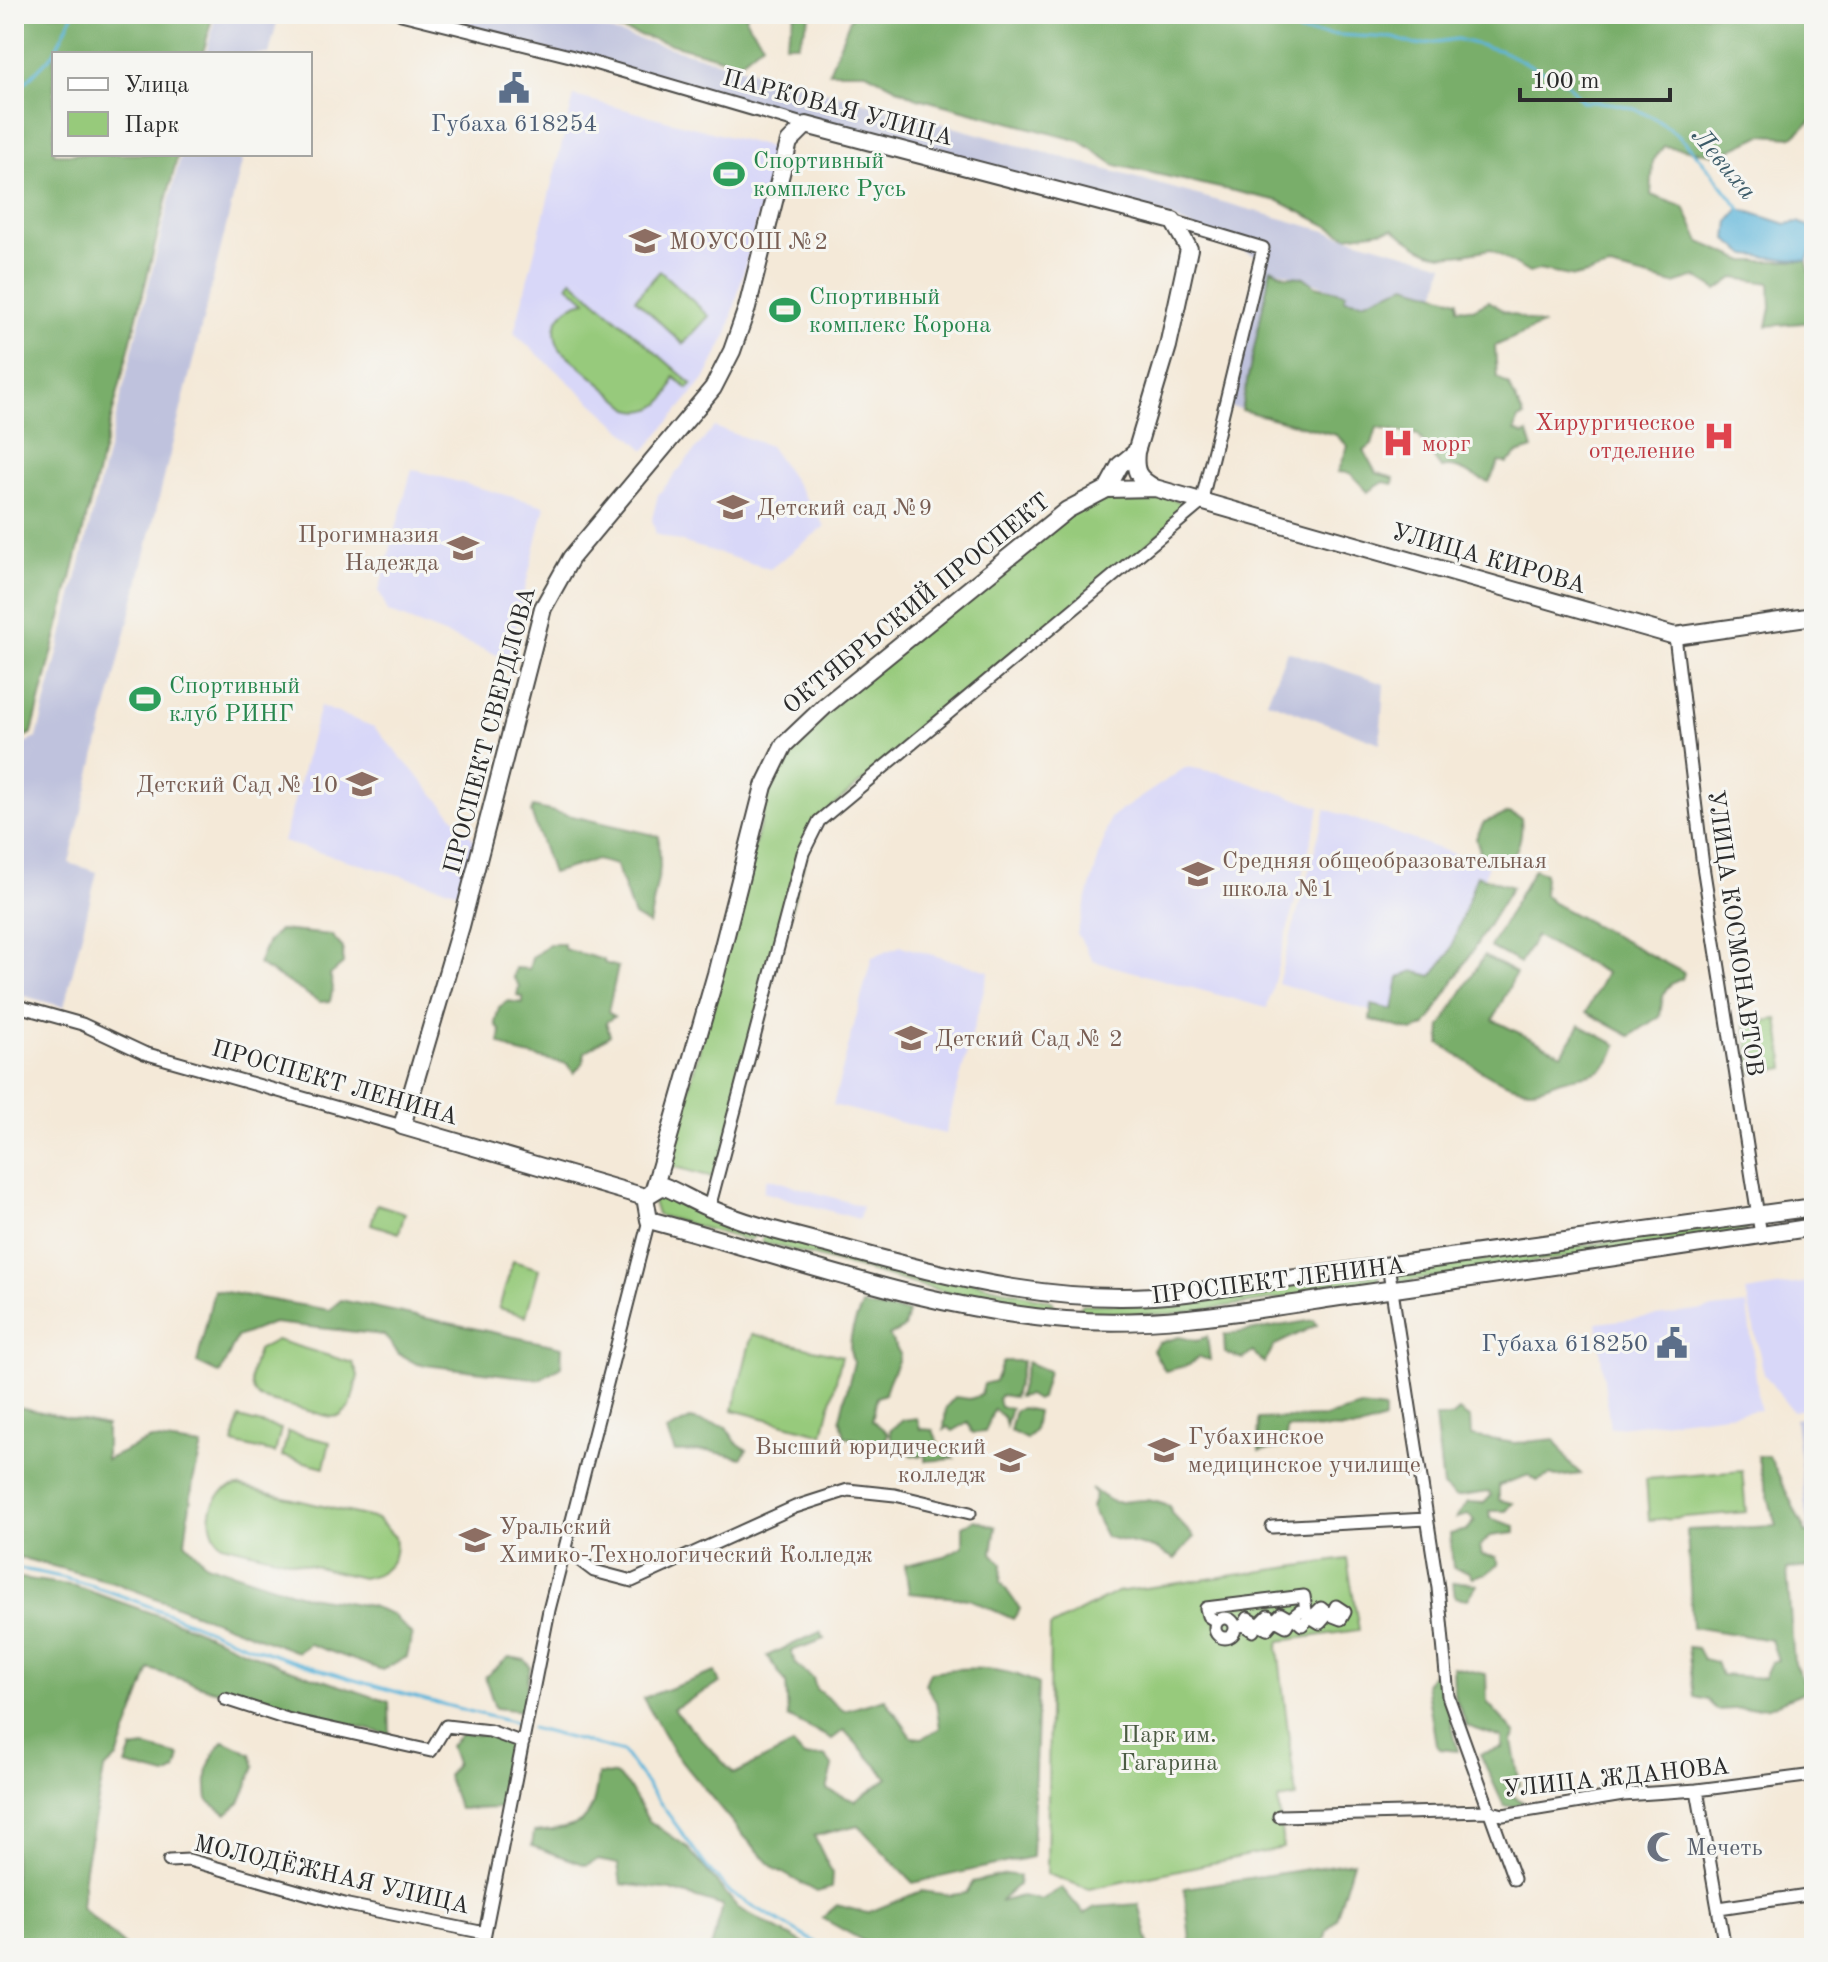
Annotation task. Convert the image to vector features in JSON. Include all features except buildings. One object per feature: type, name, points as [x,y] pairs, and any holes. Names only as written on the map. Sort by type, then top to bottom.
[{"type":"street","name":"ПАРКОВАЯ УЛИЦА","points":[[401,14],[570,56],[806,125],[1173,221],[1263,248],[1201,503]]},
{"type":"street","points":[[782,118],[789,142],[806,125]]},
{"type":"street","name":"ПРОСПЕКТ СВЕРДЛОВА","points":[[402,1126],[461,926],[543,608],[571,558],[713,388],[732,351],[747,308],[789,142]]},
{"type":"street","name":"ОКТЯБРЬСКИЙ ПРОСПЕКТ","points":[[650,1193],[716,974],[764,786],[784,745],[836,696],[1067,510],[1107,489],[1120,465],[1136,452],[1168,346],[1189,249],[1173,221]]},
{"type":"street","points":[[1136,452],[1135,470],[1142,481],[1155,488]]},
{"type":"street","name":"УЛИЦА КИРОВА","points":[[1107,489],[1155,488],[1675,636],[1814,616]]},
{"type":"street","points":[[709,1208],[803,853],[819,821],[1201,503]]},
{"type":"street","name":"УЛИЦА КОСМОНАВТОВ","points":[[1675,636],[1703,866],[1761,1235]]},
{"type":"street","name":"ПРОСПЕКТ ЛЕНИНА","points":[[14,1005],[82,1024],[144,1053],[402,1126],[650,1193],[663,1186],[709,1208],[757,1225],[936,1273],[1012,1290],[1072,1297],[1144,1298],[1814,1207]]},
{"type":"street","points":[[482,1948],[565,1549],[649,1220],[650,1193]]},
{"type":"street","name":"ПРОСПЕКТ ЛЕНИНА","points":[[649,1220],[913,1293],[1007,1313],[1068,1320],[1186,1318],[1814,1227]]},
{"type":"street","points":[[752,1248],[759,1237],[757,1225]]},
{"type":"street","points":[[1388,1265],[1427,1519],[1448,1696],[1514,1879]]},
{"type":"street","points":[[1068,1320],[1072,1297]]},
{"type":"street","points":[[565,1549],[594,1571],[632,1581],[795,1507],[848,1490],[895,1495],[970,1513]]},
{"type":"street","points":[[1272,1527],[1427,1519]]},
{"type":"street","points":[[1310,1615],[1304,1596],[1206,1608],[1208,1616],[1217,1622],[1228,1618],[1253,1631],[1259,1623],[1267,1629],[1276,1621],[1283,1627],[1297,1612],[1310,1615],[1320,1623],[1330,1614],[1341,1619],[1351,1611]]},
{"type":"street","points":[[225,1699],[287,1719],[431,1751],[446,1726],[490,1731],[523,1743]]},
{"type":"street","name":"УЛИЦА ЖДАНОВА","points":[[1279,1816],[1488,1811],[1503,1815],[1623,1795],[1697,1790],[1814,1775]]},
{"type":"street","points":[[1697,1790],[1725,1948]]},
{"type":"street","name":"МОЛОДЁЖНАЯ УЛИЦА","points":[[169,1861],[189,1860],[348,1905],[485,1933]]},
{"type":"street","points":[[1719,1908],[1814,1894]]},
{"type":"shaded area","points":[[216,14],[279,14],[270,52],[206,52]]},
{"type":"shaded area","points":[[411,14],[549,14],[1444,264],[1438,288],[1436,294],[1406,285],[1363,302],[1344,299],[1345,293],[1271,268],[1240,409],[1225,406],[1258,257],[1156,211]]},
{"type":"shaded area","name":"МОУСОШ №2","points":[[574,96],[776,149],[727,335],[704,380],[645,450],[514,333]]},
{"type":"shaded area","points":[[181,156],[244,156],[69,863],[97,872],[64,1007],[14,993],[14,748],[37,738]]},
{"type":"shaded area","name":"Детский сад №9","points":[[714,427],[770,446],[825,526],[770,569],[656,534],[652,519],[658,495]]},
{"type":"shaded area","name":"Прогимназия Надежда","points":[[412,469],[545,506],[508,659],[388,612],[379,591]]},
{"type":"shaded area","points":[[1287,651],[1384,684],[1380,743],[1267,701]]},
{"type":"shaded area","name":"Детский Сад № 10","points":[[320,706],[374,727],[478,844],[466,894],[283,842]]},
{"type":"shaded area","name":"Средняя общеобразовательная школа №1","points":[[1186,767],[1221,773],[1320,807],[1267,1008],[1093,961],[1077,933],[1110,818]]},
{"type":"shaded area","points":[[1326,809],[1488,866],[1448,975],[1419,1026],[1278,983]]},
{"type":"shaded area","name":"Детский Сад № 2","points":[[901,946],[989,971],[945,1134],[833,1105],[872,957]]},
{"type":"shaded area","points":[[767,1178],[862,1206],[859,1219],[763,1192]]},
{"type":"shaded area","points":[[1814,1281],[1814,1408],[1792,1411],[1764,1374],[1746,1292]]},
{"type":"shaded area","points":[[1747,1305],[1760,1410],[1610,1428],[1597,1323]]},
{"type":"shaded area","points":[[1814,1416],[1814,1531],[1808,1532],[1795,1419]]},
{"type":"green space","points":[[14,14],[213,14],[204,52],[52,52],[52,156],[177,156],[32,733],[14,742]]},
{"type":"green space","points":[[563,14],[747,14],[746,20],[763,43],[739,63]]},
{"type":"green space","points":[[795,14],[811,14],[798,44],[785,44]]},
{"type":"green space","points":[[852,14],[1811,14],[1813,119],[1793,137],[1762,135],[1719,155],[1664,146],[1653,161],[1651,195],[1684,207],[1700,242],[1745,261],[1807,261],[1809,273],[1814,277],[1814,322],[1767,326],[1771,308],[1770,283],[1734,278],[1717,290],[1696,277],[1674,284],[1610,268],[1574,277],[1538,270],[1529,273],[1490,249],[1438,254],[1419,247],[1393,229],[1347,236],[1279,201],[1115,165],[1080,141],[914,97],[866,72],[829,72]]},
{"type":"green space","points":[[1271,268],[1286,276],[1304,277],[1316,286],[1346,293],[1344,299],[1363,302],[1406,285],[1458,300],[1458,308],[1473,309],[1489,301],[1503,311],[1542,325],[1495,346],[1497,377],[1509,385],[1524,417],[1518,419],[1515,431],[1524,435],[1528,433],[1533,449],[1517,454],[1507,463],[1499,462],[1489,482],[1460,469],[1441,468],[1418,435],[1377,428],[1372,445],[1364,451],[1376,473],[1394,478],[1393,484],[1384,482],[1368,492],[1350,473],[1338,472],[1348,446],[1336,435],[1241,410]]},
{"type":"green space","points":[[660,271],[709,316],[683,344],[635,299]]},
{"type":"green space","points":[[572,280],[692,384],[688,389],[674,377],[669,393],[660,404],[646,410],[630,409],[560,349],[555,332],[559,318],[570,307],[586,301],[568,285]]},
{"type":"green space","points":[[1155,493],[1193,506],[816,820],[716,1178],[668,1165],[770,788],[790,749],[853,687],[1074,508],[1110,494]]},
{"type":"green space","points":[[533,807],[659,836],[660,868],[649,925],[634,916],[616,865],[596,860],[552,873],[531,812]]},
{"type":"green space","points":[[1509,813],[1521,818],[1521,838],[1517,849],[1505,865],[1483,861],[1476,838],[1484,822]]},
{"type":"green space","points":[[1534,869],[1545,873],[1544,895],[1553,903],[1684,973],[1682,979],[1667,988],[1660,1016],[1630,1036],[1586,1012],[1606,973],[1536,936],[1520,963],[1490,947]]},
{"type":"green space","points":[[1477,875],[1512,887],[1426,1026],[1413,1031],[1370,1020],[1372,1005],[1393,1010],[1399,978],[1413,971],[1432,976],[1449,954]]},
{"type":"green space","points":[[279,930],[331,935],[343,948],[343,964],[330,975],[333,988],[330,1001],[320,1002],[258,964],[267,943]]},
{"type":"green space","points":[[549,944],[564,944],[564,949],[618,967],[608,1012],[614,1017],[606,1022],[610,1035],[585,1052],[583,1063],[574,1073],[568,1064],[518,1053],[499,1043],[501,1032],[495,1023],[499,1007],[508,1001],[523,1003],[523,997],[517,995],[519,986],[513,977],[515,968],[529,969],[532,958]]},
{"type":"green space","points":[[1484,956],[1516,973],[1493,1020],[1562,1054],[1580,1025],[1617,1045],[1608,1063],[1598,1072],[1529,1089],[1494,1078],[1440,1044],[1441,1026]]},
{"type":"green space","points":[[1778,1019],[1785,1068],[1752,1073],[1745,1024]]},
{"type":"green space","points":[[660,1192],[754,1232],[755,1236],[749,1241],[657,1215],[652,1199]]},
{"type":"green space","points":[[377,1204],[405,1213],[399,1233],[371,1224]]},
{"type":"green space","points":[[1745,1222],[1746,1231],[1402,1282],[1397,1276],[1397,1272]]},
{"type":"green space","points":[[763,1232],[1052,1301],[1056,1308],[1053,1312],[985,1303],[762,1242]]},
{"type":"green space","points":[[513,1261],[539,1269],[526,1316],[499,1308]]},
{"type":"green space","points":[[1379,1274],[1378,1285],[1172,1314],[1080,1315],[1077,1310],[1083,1304],[1146,1304]]},
{"type":"green space","points":[[214,1290],[329,1310],[341,1300],[562,1347],[561,1366],[540,1379],[417,1364],[399,1354],[384,1335],[273,1323],[237,1337],[220,1374],[197,1363]]},
{"type":"green space","points":[[862,1306],[908,1312],[904,1328],[889,1336],[900,1354],[885,1394],[877,1397],[872,1420],[888,1433],[884,1445],[845,1437],[840,1418],[854,1362],[850,1349],[852,1334]]},
{"type":"green space","points":[[1314,1320],[1317,1325],[1275,1345],[1264,1363],[1253,1352],[1243,1359],[1225,1353],[1224,1335]]},
{"type":"green space","points":[[752,1334],[842,1356],[823,1434],[733,1410]]},
{"type":"green space","points":[[1207,1336],[1210,1360],[1199,1357],[1189,1365],[1165,1371],[1153,1350],[1158,1343],[1179,1337],[1197,1341]]},
{"type":"green space","points":[[276,1340],[353,1363],[358,1376],[350,1407],[340,1416],[331,1417],[259,1398],[251,1381],[254,1363],[258,1350]]},
{"type":"green space","points":[[1003,1361],[1023,1361],[1014,1397],[1001,1395],[998,1399],[1000,1407],[1011,1408],[1006,1426],[1004,1418],[994,1409],[985,1432],[972,1433],[968,1422],[953,1431],[948,1427],[944,1430],[946,1407],[955,1397],[970,1399],[981,1395],[984,1384],[995,1381]]},
{"type":"green space","points":[[1027,1362],[1048,1371],[1041,1398],[1036,1400],[1028,1395],[1018,1397]]},
{"type":"green space","points":[[14,1406],[106,1426],[106,1460],[151,1439],[202,1446],[193,1481],[185,1542],[206,1564],[301,1595],[371,1606],[392,1614],[412,1635],[407,1657],[382,1670],[309,1644],[297,1652],[113,1582],[14,1556]]},
{"type":"green space","points":[[1361,1407],[1384,1410],[1384,1420],[1357,1429],[1287,1428],[1286,1441],[1280,1448],[1259,1451],[1258,1419],[1325,1417]]},
{"type":"green space","points":[[1015,1410],[1037,1411],[1034,1431],[1026,1439],[1010,1431]]},
{"type":"green space","points":[[1459,1411],[1470,1419],[1471,1436],[1515,1443],[1555,1439],[1569,1463],[1581,1474],[1550,1475],[1537,1481],[1529,1475],[1499,1485],[1499,1500],[1513,1503],[1506,1511],[1489,1511],[1490,1518],[1515,1526],[1515,1533],[1490,1536],[1480,1546],[1482,1555],[1496,1557],[1499,1564],[1487,1573],[1473,1577],[1469,1572],[1453,1568],[1450,1534],[1467,1530],[1475,1521],[1468,1515],[1456,1518],[1468,1502],[1484,1503],[1491,1496],[1489,1492],[1455,1497],[1443,1487],[1435,1417],[1452,1417]]},
{"type":"green space","points":[[239,1418],[281,1429],[275,1453],[233,1443]]},
{"type":"green space","points":[[917,1418],[920,1429],[933,1430],[940,1447],[954,1459],[925,1461],[925,1452],[920,1457],[911,1455],[909,1447],[893,1452],[890,1430],[903,1420]]},
{"type":"green space","points":[[690,1419],[726,1427],[736,1442],[747,1450],[741,1458],[710,1451],[675,1452],[666,1431]]},
{"type":"green space","points":[[288,1432],[330,1442],[324,1467],[282,1456]]},
{"type":"green space","points":[[1757,1456],[1769,1456],[1806,1533],[1814,1533],[1814,1567],[1787,1569],[1794,1664],[1808,1690],[1769,1707],[1716,1710],[1708,1700],[1694,1697],[1688,1647],[1697,1648],[1703,1659],[1716,1662],[1721,1675],[1764,1678],[1771,1663],[1778,1660],[1771,1640],[1692,1627],[1687,1530],[1776,1526]]},
{"type":"green space","points":[[1742,1471],[1746,1512],[1649,1520],[1646,1479]]},
{"type":"green space","points":[[238,1486],[377,1519],[395,1537],[393,1560],[378,1574],[362,1578],[222,1544],[212,1528],[212,1509],[221,1494]]},
{"type":"green space","points":[[1091,1488],[1113,1501],[1148,1500],[1170,1506],[1171,1513],[1194,1537],[1175,1559],[1154,1548],[1106,1537],[1091,1507],[1095,1496]]},
{"type":"green space","points":[[975,1520],[996,1527],[992,1553],[1002,1564],[1001,1582],[1020,1609],[1013,1619],[969,1599],[909,1593],[905,1565],[945,1556],[963,1546],[963,1526]]},
{"type":"green space","name":"Парк им. Гагарина","points":[[1347,1559],[1359,1630],[1280,1641],[1278,1648],[1296,1797],[1278,1800],[1283,1848],[1089,1889],[1047,1874],[1050,1627],[1117,1592]]},
{"type":"green space","points":[[14,1577],[75,1586],[185,1625],[281,1666],[389,1702],[390,1735],[211,1689],[150,1669],[117,1758],[104,1770],[85,1867],[81,1907],[127,1948],[14,1948]]},
{"type":"green space","points":[[1453,1583],[1477,1585],[1468,1599],[1455,1597]]},
{"type":"green space","points":[[820,1632],[825,1639],[791,1651],[796,1665],[813,1678],[816,1689],[844,1711],[885,1699],[912,1737],[922,1738],[940,1728],[936,1702],[925,1684],[930,1672],[986,1669],[1013,1674],[1038,1684],[1032,1857],[913,1883],[858,1825],[814,1836],[832,1873],[831,1888],[817,1892],[774,1868],[674,1752],[643,1698],[715,1672],[720,1683],[673,1709],[734,1774],[793,1745],[804,1757],[825,1756],[833,1767],[827,1790],[855,1801],[888,1778],[844,1730],[832,1739],[788,1717],[786,1683],[767,1656]]},
{"type":"green space","points":[[509,1657],[525,1660],[530,1667],[523,1711],[495,1708],[485,1677]]},
{"type":"green space","points":[[1453,1667],[1486,1674],[1487,1702],[1516,1734],[1512,1741],[1520,1785],[1510,1794],[1523,1802],[1517,1806],[1504,1806],[1480,1754],[1502,1748],[1502,1738],[1467,1726],[1454,1695]]},
{"type":"green space","points":[[1432,1674],[1441,1674],[1458,1751],[1440,1749],[1436,1744],[1426,1684]]},
{"type":"green space","points":[[461,1734],[487,1735],[514,1748],[503,1808],[459,1809],[447,1776],[456,1763],[450,1746]]},
{"type":"green space","points":[[224,1741],[251,1754],[255,1767],[240,1803],[226,1814],[208,1801],[207,1783],[210,1761]]},
{"type":"green space","points":[[145,1747],[180,1756],[176,1771],[166,1776],[126,1765],[132,1749]]},
{"type":"green space","points":[[598,1774],[615,1775],[628,1785],[648,1820],[687,1847],[738,1908],[812,1948],[711,1948],[723,1906],[671,1890],[621,1884],[618,1864],[597,1860],[586,1865],[532,1846],[534,1832],[564,1828],[582,1820],[593,1804]]},
{"type":"green space","points":[[1353,1862],[1336,1919],[1327,1930],[1322,1948],[1191,1948],[1184,1888]]},
{"type":"green space","points":[[1006,1874],[1019,1876],[1018,1885],[999,1902],[1022,1896],[1041,1900],[1062,1888],[1084,1914],[1095,1907],[1139,1904],[1150,1948],[876,1948],[822,1918],[837,1905],[867,1913],[921,1891],[951,1895],[966,1893],[973,1882]]},
{"type":"green space","points":[[424,1939],[473,1940],[471,1948],[422,1948]]},
{"type":"water","points":[[1740,209],[1786,224],[1799,222],[1812,228],[1813,249],[1807,261],[1747,255],[1727,240],[1729,221]]},
{"type":"waterway","name":"Левиха","points":[[54,52],[73,14]]},
{"type":"waterway","name":"Левиха","points":[[1248,14],[1302,33],[1394,38],[1415,45],[1457,39],[1502,51],[1567,83],[1583,102],[1611,103],[1635,109],[1657,120],[1693,150],[1741,210]]},
{"type":"waterway","name":"Левиха","points":[[14,94],[52,55]]},
{"type":"waterway","points":[[14,1568],[77,1581],[321,1670],[523,1725]]},
{"type":"waterway","points":[[531,1728],[623,1752],[706,1866],[731,1893],[825,1948]]},
{"type":"place","name":"Губаха 618254","points":[[514,88]]},
{"type":"place","name":"Спортивный комплекс Русь","points":[[729,174]]},
{"type":"place","name":"МОУСОШ №2","points":[[645,241]]},
{"type":"place","name":"Спортивный комплекс Корона","points":[[785,310]]},
{"type":"place","name":"Хирургическое отделение","points":[[1719,436]]},
{"type":"place","name":"морг","points":[[1398,443]]},
{"type":"place","name":"Детский сад №9","points":[[733,507]]},
{"type":"place","name":"Прогимназия Надежда","points":[[463,548]]},
{"type":"place","name":"Спортивный клуб РИНГ","points":[[145,699]]},
{"type":"place","name":"Детский Сад № 10","points":[[362,784]]},
{"type":"place","name":"Средняя общеобразовательная школа №1","points":[[1198,874]]},
{"type":"place","name":"Детский Сад № 2","points":[[911,1038]]},
{"type":"place","name":"Губаха 618250","points":[[1672,1343]]},
{"type":"place","name":"Губахинское медицинское училище","points":[[1164,1450]]},
{"type":"place","name":"Высший юридический колледж","points":[[1010,1460]]},
{"type":"place","name":"Уральский Химико-Технологический Колледж","points":[[475,1540]]},
{"type":"place","name":"Мечеть","points":[[1662,1847]]}]
